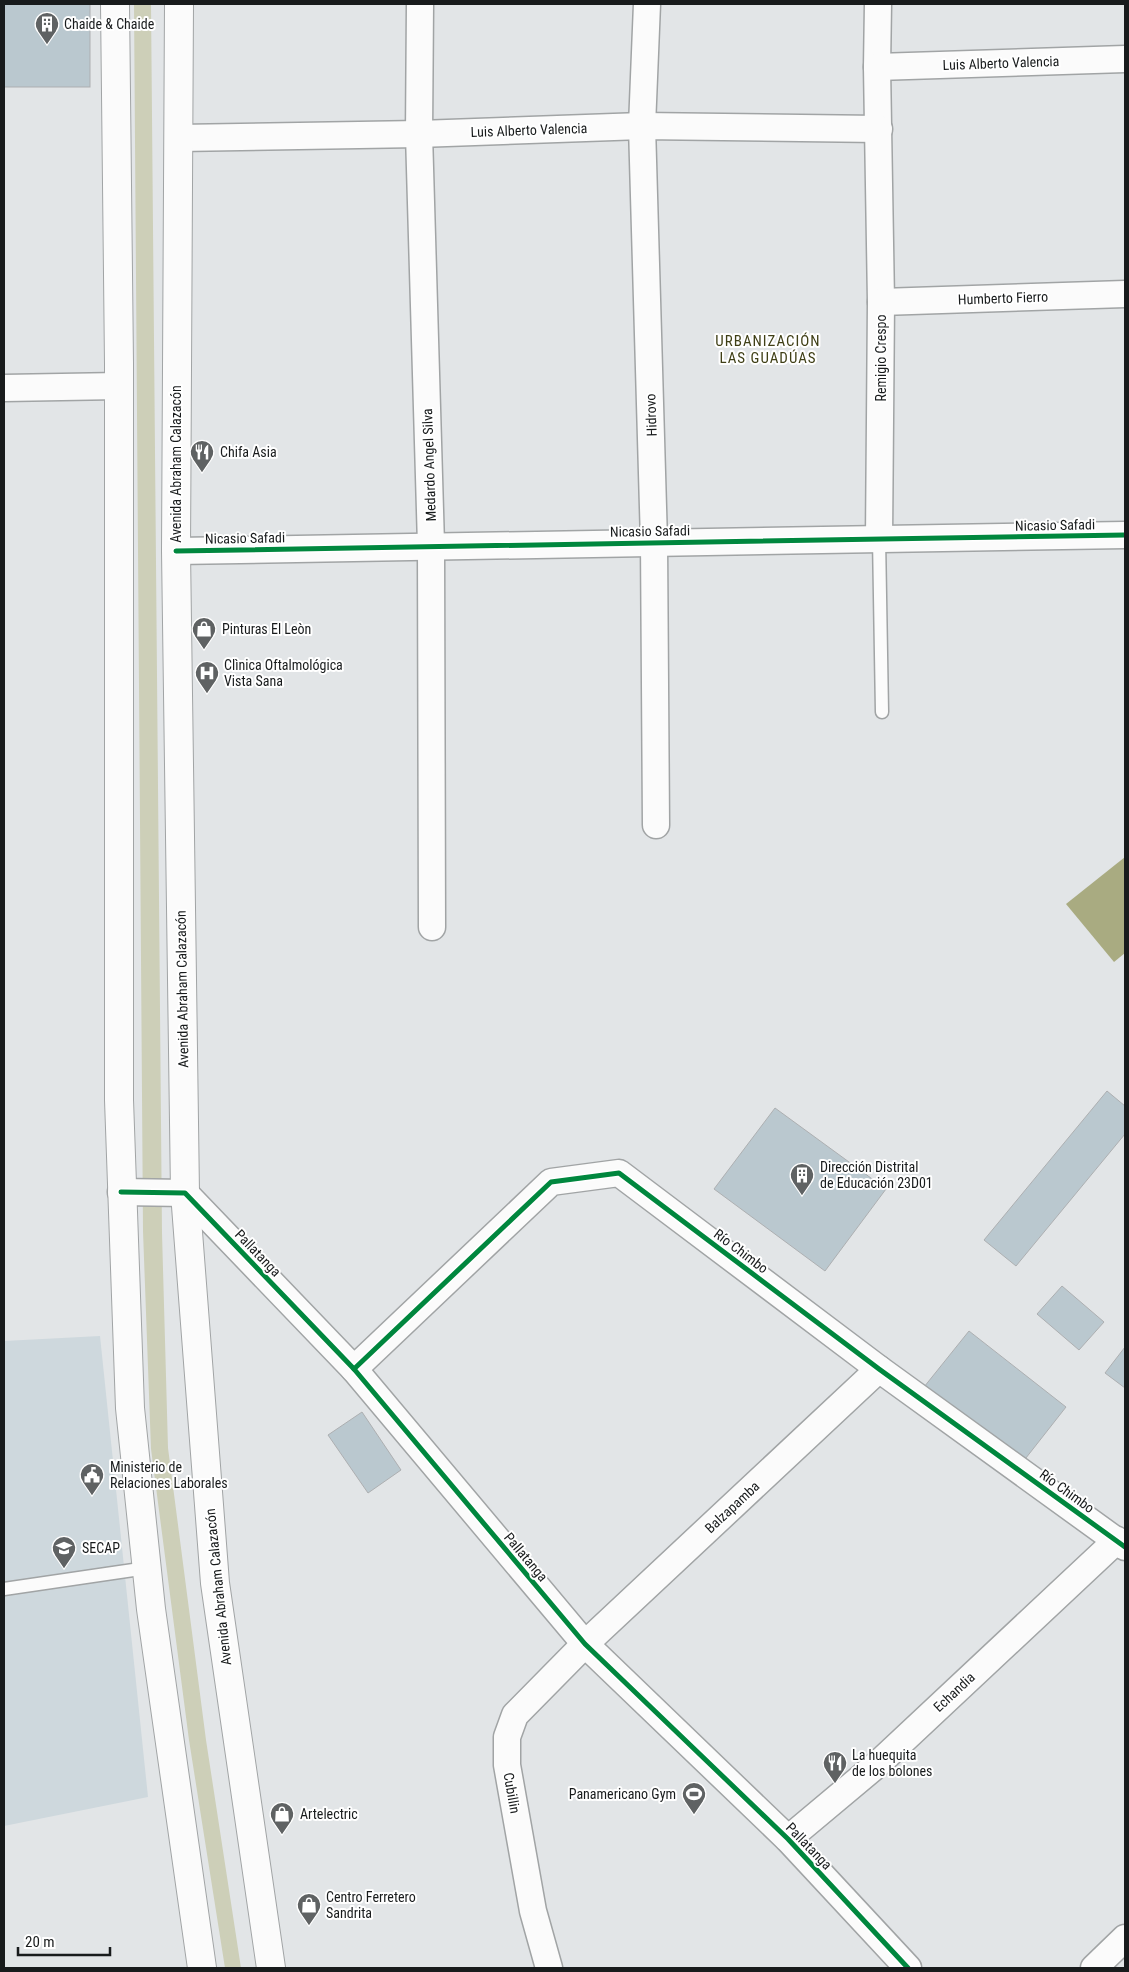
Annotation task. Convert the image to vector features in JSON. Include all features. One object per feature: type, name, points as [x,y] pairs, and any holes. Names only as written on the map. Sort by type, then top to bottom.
[{"type":"main road","points":[[115,4],[119,386],[119,1070],[121,1192],[130,1408],[152,1618],[202,1968]]},
{"type":"main road","name":"Avenida Abraham Calazacón","points":[[179,4],[176,551],[185,1193],[215,1583],[272,1968]]},
{"type":"street","name":"Medardo Angel Silva","points":[[420,4],[419,134],[431,545],[432,927]]},
{"type":"street","name":"Hidrovo","points":[[646,4],[642,126],[654,542],[656,825]]},
{"type":"street","name":"Remigio Crespo","points":[[878,4],[877,67],[881,302],[879,538]]},
{"type":"street","name":"Luis Alberto Valencia","points":[[877,67],[1125,59]]},
{"type":"street","name":"Luis Alberto Valencia","points":[[179,138],[419,134],[642,126],[879,129]]},
{"type":"street","name":"Humberto Fierro","points":[[881,302],[1125,294]]},
{"type":"street","points":[[4,388],[119,386]]},
{"type":"street","name":"Nicasio Safadi","points":[[176,551],[431,545],[1125,535]]},
{"type":"street","name":"Río Chimbo","points":[[354,1369],[551,1182],[619,1173],[879,1369],[1121,1544]]},
{"type":"street","points":[[121,1192],[185,1193]]},
{"type":"street","name":"Pallatanga","points":[[185,1193],[354,1369],[585,1644],[788,1839],[908,1968]]},
{"type":"street","name":"Balzapamba","points":[[585,1644],[879,1369]]},
{"type":"street","name":"Echandia","points":[[788,1839],[880,1762],[1121,1544]]},
{"type":"street","name":"Cubillin","points":[[549,1968],[533,1911],[507,1765],[507,1737],[515,1715],[585,1644]]},
{"type":"street","points":[[1094,1968],[1125,1938]]},
{"type":"lane","name":"Remigio Crespo","points":[[879,538],[882,712]]},
{"type":"lane","points":[[4,1589],[147,1568]]},
{"type":"shaded area","points":[[134,4],[151,4],[162,1233],[168,1448],[206,1740],[241,1968],[225,1968],[189,1740],[151,1449],[143,1231]]},
{"type":"shaded area","points":[[1125,857],[1125,953],[1114,962],[1066,904]]},
{"type":"shaded area","name":"SECAP","points":[[100,1336],[148,1797],[4,1826],[4,1341]]},
{"type":"building","name":"Chaide & Chaide","points":[[4,4],[90,4],[90,87],[4,87]]},
{"type":"building","points":[[1107,1091],[1125,1106],[1125,1134],[1016,1266],[984,1240]]},
{"type":"building","name":"Dirección Distrital de Educación 23D01","points":[[775,1108],[886,1189],[825,1271],[714,1189]]},
{"type":"building","points":[[1062,1286],[1104,1322],[1079,1350],[1037,1314]]},
{"type":"building","points":[[969,1331],[1066,1407],[1022,1463],[924,1387]]},
{"type":"building","points":[[1125,1347],[1125,1388],[1105,1373]]},
{"type":"building","points":[[362,1412],[401,1470],[368,1493],[328,1435]]},
{"type":"cycle path","points":[[176,551],[1125,535]]},
{"type":"cycle path","points":[[354,1369],[551,1182],[619,1173],[879,1369],[1125,1547]]},
{"type":"cycle path","points":[[121,1192],[185,1193],[354,1369],[585,1644],[788,1839],[908,1968]]},
{"type":"place","name":"Chaide & Chaide","points":[[47,45]]},
{"type":"place","name":"Chifa Asia","points":[[202,473]]},
{"type":"place","name":"Pinturas El Leòn","points":[[204,650]]},
{"type":"place","name":"Clìnica Oftalmológica Vista Sana","points":[[207,694]]},
{"type":"place","name":"Dirección Distrital de Educación 23D01","points":[[802,1196]]},
{"type":"place","name":"Ministerio de Relaciones Laborales","points":[[92,1496]]},
{"type":"place","name":"SECAP","points":[[64,1569]]},
{"type":"place","name":"La huequita de los bolones","points":[[835,1784]]},
{"type":"place","name":"Panamericano Gym","points":[[694,1815]]},
{"type":"place","name":"Artelectric","points":[[282,1835]]},
{"type":"place","name":"Centro Ferretero Sandrita","points":[[309,1926]]},
{"type":"district","name":"URBANIZACIÓN LAS GUADÚAS","points":[[768,350]]}]
